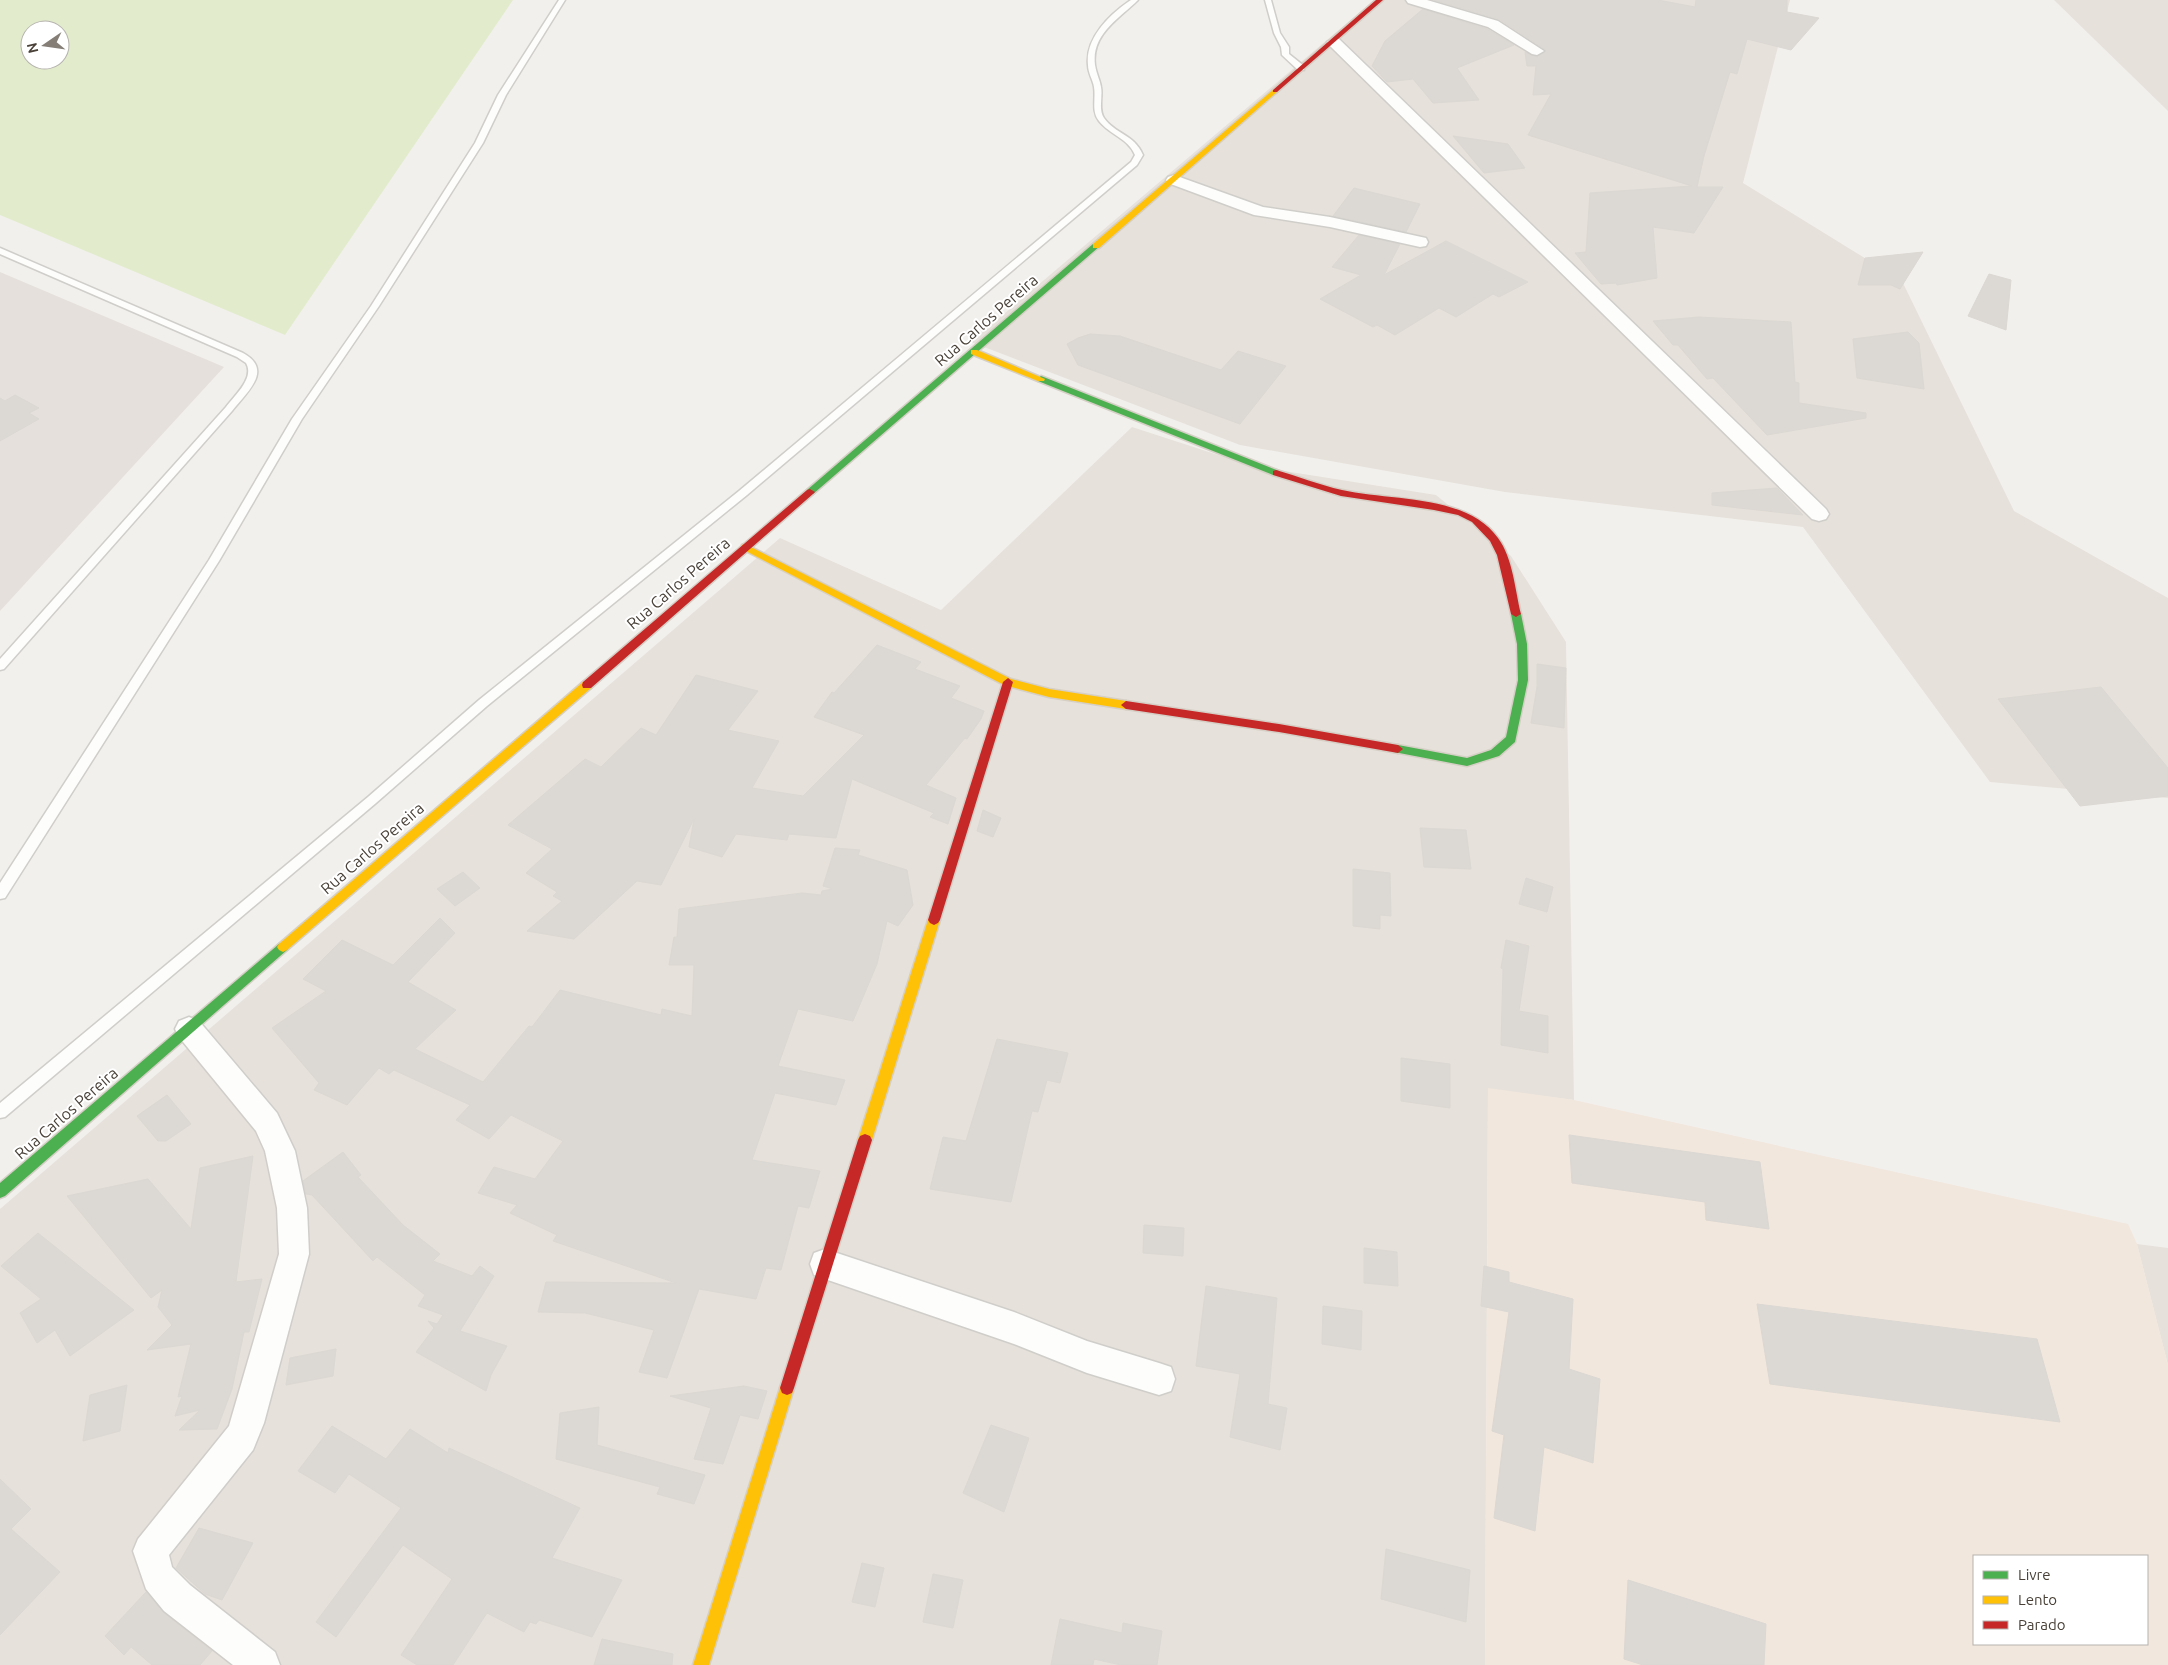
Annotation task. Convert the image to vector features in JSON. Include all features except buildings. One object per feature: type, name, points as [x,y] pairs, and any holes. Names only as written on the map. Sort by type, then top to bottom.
[{"type":"street","name":"Rua Carlos Pereira","points":[[0,1192],[745,547],[1174,180],[1301,68],[1334,42],[1380,0]]},
{"type":"street","points":[[1413,0],[1493,24],[1536,52]]},
{"type":"street","points":[[1334,42],[1819,514]]},
{"type":"street","points":[[1174,180],[1260,212],[1330,222],[1420,242]]},
{"type":"street","points":[[745,547],[1008,682],[1049,693],[1279,728],[1467,762],[1495,753],[1511,739],[1523,680],[1522,644],[1513,597],[1502,555],[1494,539],[1475,520],[1434,506],[1348,494],[1320,488],[1282,475],[974,352]]},
{"type":"street","points":[[701,1665],[1008,682]]},
{"type":"street","points":[[189,1029],[267,1122],[280,1151],[292,1208],[294,1254],[247,1423],[241,1438],[150,1552],[158,1577],[177,1598],[262,1665]]},
{"type":"street","points":[[825,1264],[1014,1328],[1087,1357],[1159,1379]]},
{"type":"lane","points":[[0,894],[214,561],[297,419],[375,306],[480,142],[502,95],[562,0]]},
{"type":"lane","points":[[0,1112],[372,800],[483,703],[743,493],[1134,163],[1139,156],[1138,148],[1127,137],[1112,129],[1100,118],[1097,107],[1098,89],[1091,65],[1091,51],[1101,33],[1114,16],[1135,0]]},
{"type":"lane","points":[[1268,0],[1276,33],[1285,48],[1286,55],[1301,68]]},
{"type":"lane","points":[[0,251],[240,355],[251,362],[254,369],[252,379],[229,409],[0,666]]},
{"type":"shaded area","points":[[1374,0],[1790,0],[1743,183],[1902,281],[2014,511],[2168,598],[2168,798],[1990,782],[1803,527],[1505,492],[1240,445],[971,342]]},
{"type":"shaded area","points":[[2054,0],[2168,0],[2168,111]]},
{"type":"shaded area","points":[[0,272],[224,367],[0,611]]},
{"type":"shaded area","points":[[1132,427],[1252,466],[1436,495],[1511,556],[1566,642],[1574,1100],[1488,1089],[1485,1665],[0,1665],[0,1209],[780,538],[941,610]]},
{"type":"shaded area","points":[[1488,1088],[1574,1100],[2128,1224],[2137,1244],[2168,1365],[2168,1665],[1485,1665]]},
{"type":"shaded area","points":[[2137,1244],[2168,1248],[2168,1365]]},
{"type":"green space","points":[[0,0],[513,0],[285,335],[0,215]]},
{"type":"traffic: fast","points":[[810,492],[1096,246]]},
{"type":"traffic: fast","points":[[1041,379],[1276,473]]},
{"type":"traffic: fast","points":[[1398,749],[1467,762],[1495,753],[1511,739],[1523,680],[1522,644],[1516,614]]},
{"type":"traffic: fast","points":[[0,1192],[283,947]]},
{"type":"traffic: slow","points":[[1096,246],[1275,91]]},
{"type":"traffic: slow","points":[[974,352],[1041,379]]},
{"type":"traffic: slow","points":[[745,547],[1008,682],[1049,693],[1126,705]]},
{"type":"traffic: slow","points":[[283,947],[587,685]]},
{"type":"traffic: slow","points":[[865,1140],[934,920]]},
{"type":"traffic: slow","points":[[701,1665],[787,1388]]},
{"type":"traffic: jam","points":[[1275,91],[1380,0]]},
{"type":"traffic: jam","points":[[1276,473],[1341,493],[1434,507],[1461,513],[1475,520],[1494,539],[1502,555],[1516,614]]},
{"type":"traffic: jam","points":[[587,685],[810,492]]},
{"type":"traffic: jam","points":[[934,920],[1008,682]]},
{"type":"traffic: jam","points":[[1126,705],[1279,728],[1398,749]]},
{"type":"traffic: jam","points":[[787,1388],[865,1140]]}]
